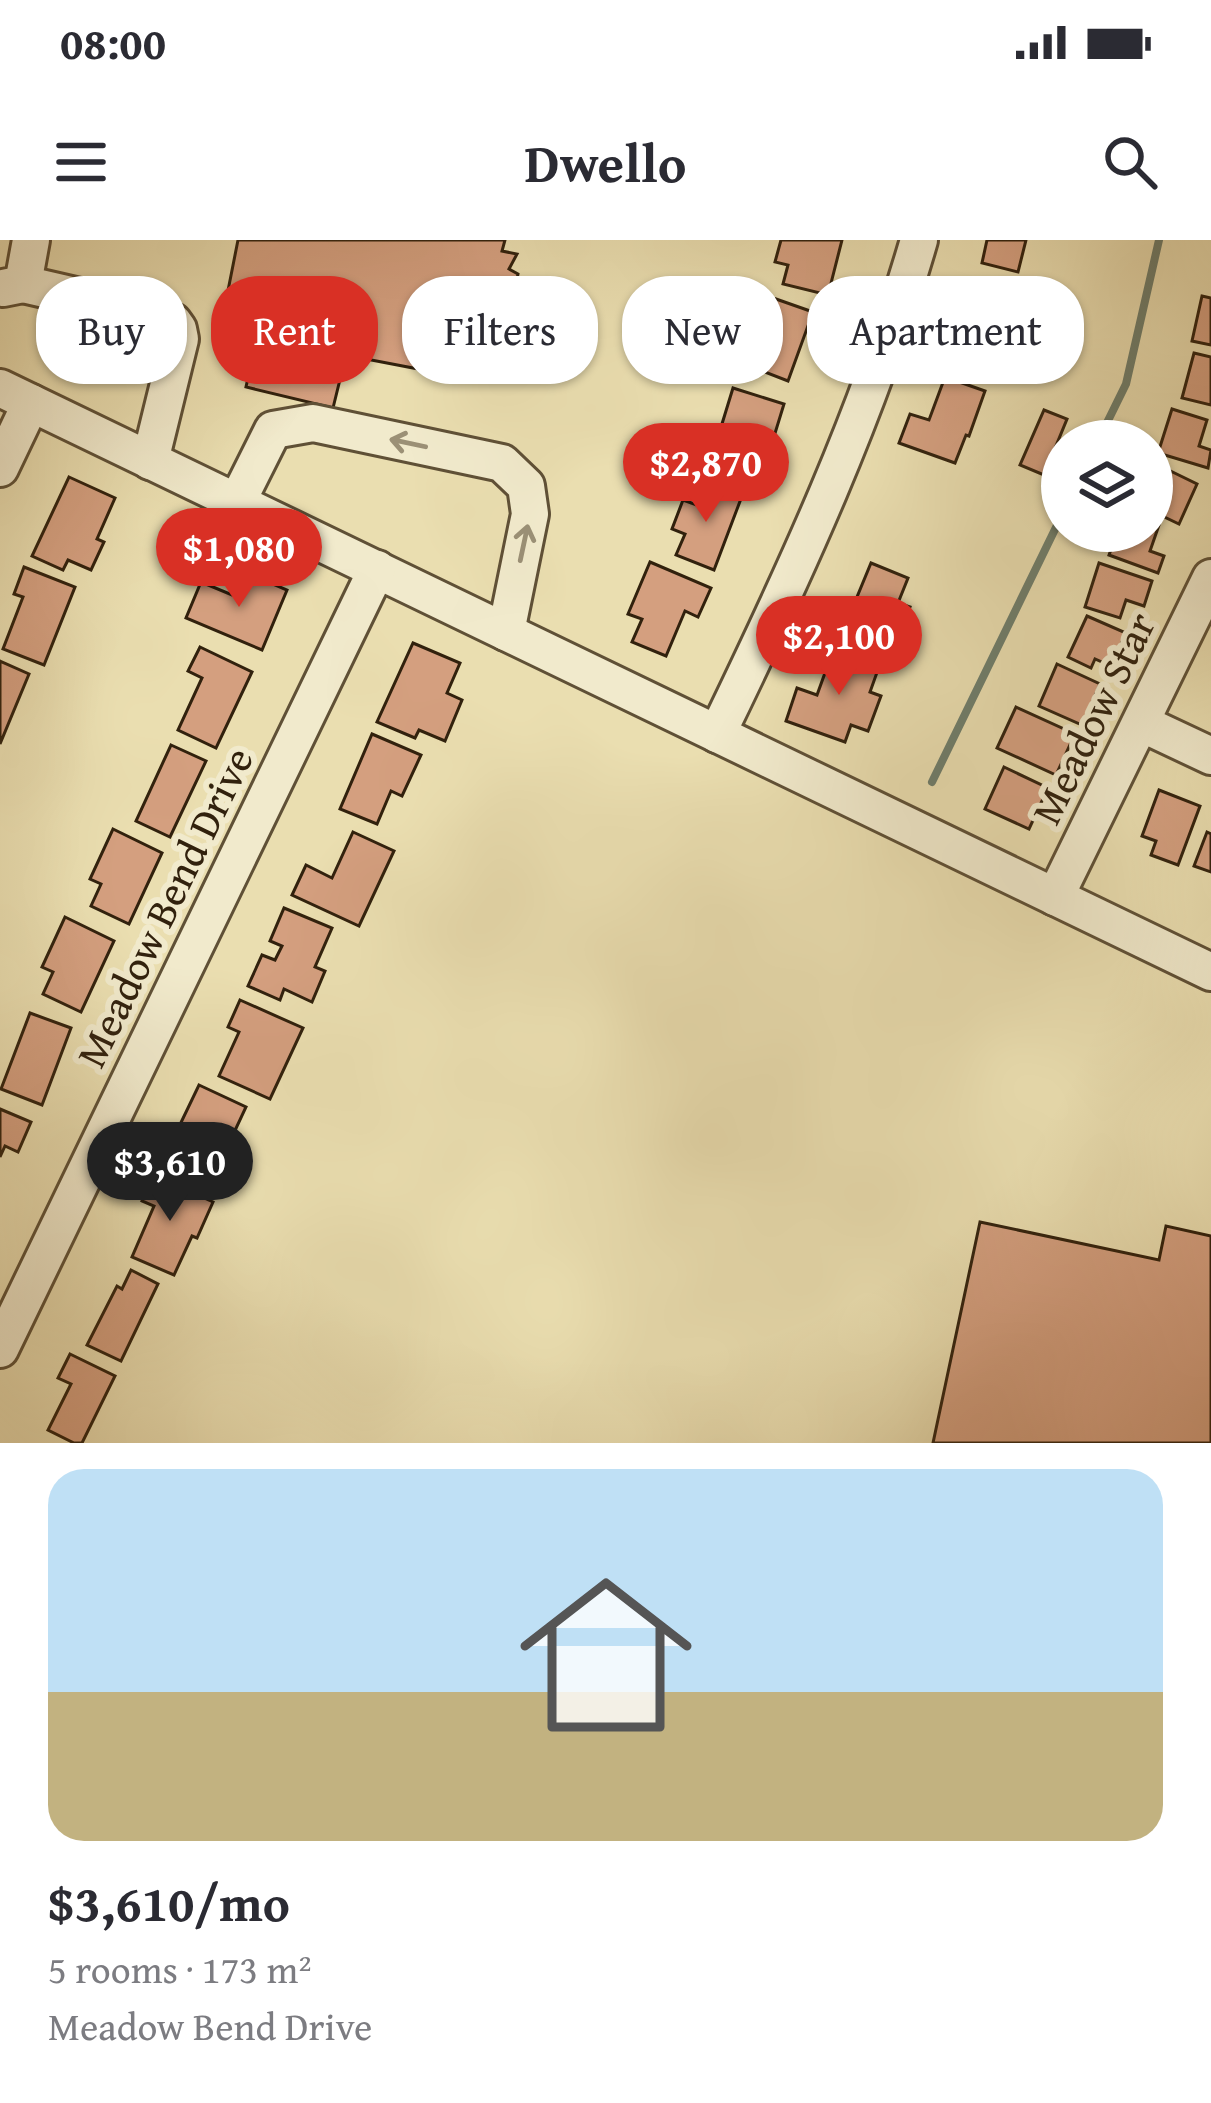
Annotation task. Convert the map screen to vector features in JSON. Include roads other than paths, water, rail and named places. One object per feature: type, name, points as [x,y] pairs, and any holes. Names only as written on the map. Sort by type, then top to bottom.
[{"type":"street","points":[[31,240],[12,287],[149,314],[173,322],[178,329],[180,339],[150,460]]},
{"type":"street","points":[[717,734],[800,562],[885,351],[919,240]]},
{"type":"street","points":[[0,468],[15,396],[1211,972]]},
{"type":"street","points":[[237,502],[274,430],[313,423],[502,463],[526,486],[530,514],[506,632]]},
{"type":"street","name":"Meadow Bend Drive","points":[[0,1349],[377,569]]},
{"type":"street","name":"Meadow Star","points":[[1055,897],[1211,578]]},
{"type":"street","points":[[1141,723],[1211,756]]},
{"type":"waterway","points":[[1108,420],[1126,384],[1159,240]]},
{"type":"waterway","points":[[932,782],[1044,552]]}]
